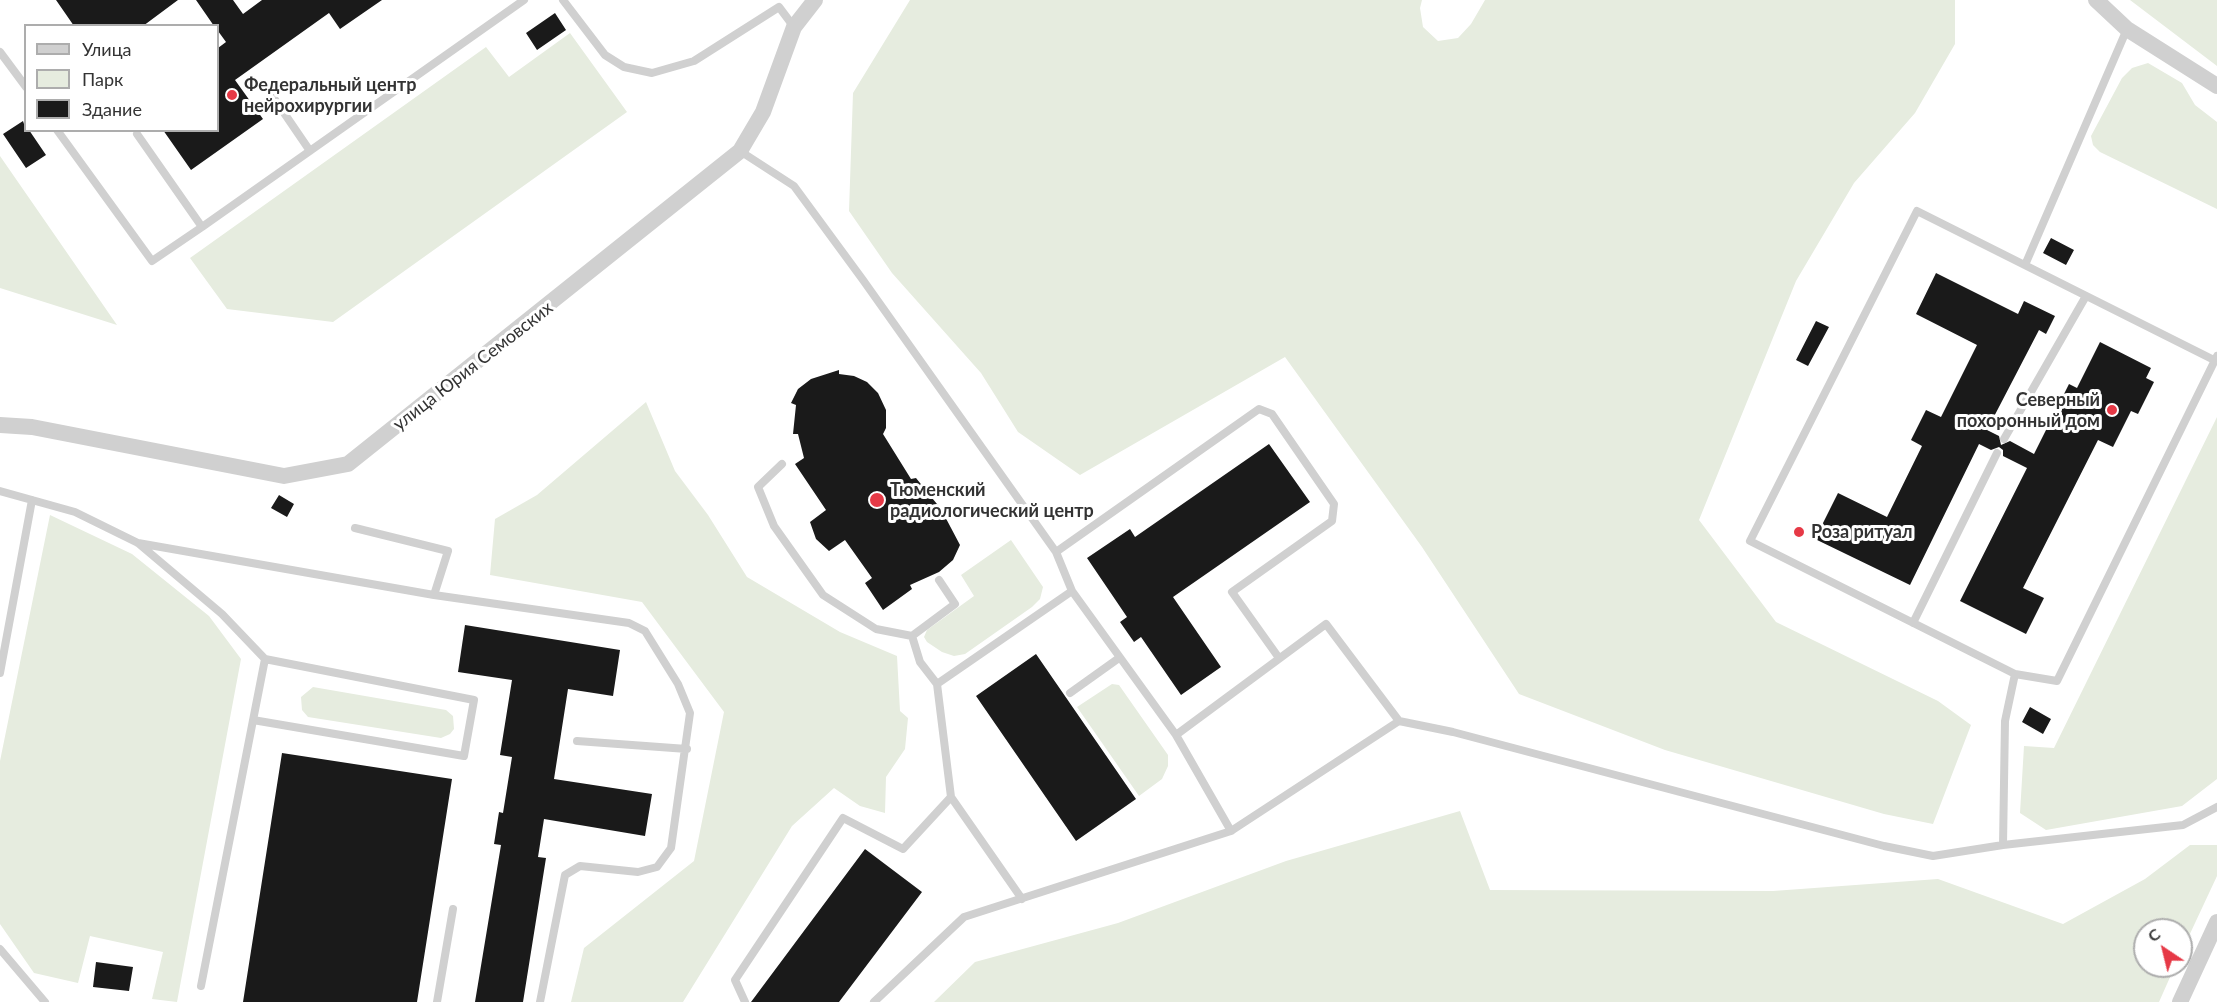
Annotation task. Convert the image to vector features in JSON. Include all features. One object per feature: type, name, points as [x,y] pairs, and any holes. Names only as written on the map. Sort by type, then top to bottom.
[{"type":"street","name":"улица Юрия Семовских","points":[[0,425],[32,427],[284,476],[348,464],[740,151],[763,112],[794,27],[815,0]]},
{"type":"street","points":[[2096,0],[2127,29],[2217,86]]},
{"type":"street","points":[[2180,1002],[2217,922]]},
{"type":"lane","points":[[60,132],[152,261],[524,0]]},
{"type":"lane","points":[[563,0],[605,55],[624,67],[652,73],[694,61],[779,7],[794,27]]},
{"type":"lane","points":[[2025,265],[2127,29]]},
{"type":"lane","points":[[0,52],[24,84]]},
{"type":"lane","points":[[267,88],[310,151]]},
{"type":"lane","points":[[136,134],[202,227]]},
{"type":"lane","points":[[740,151],[794,186],[1056,552],[1072,591],[1176,735],[1231,831]]},
{"type":"lane","points":[[1917,211],[2086,296],[2216,358],[2057,681],[2015,674],[1750,541],[1917,211]]},
{"type":"lane","points":[[2004,439],[2086,296]]},
{"type":"lane","points":[[1056,552],[1259,409],[1272,414],[1334,504],[1332,521],[1232,592],[1279,658]]},
{"type":"lane","points":[[1912,622],[1997,453]]},
{"type":"lane","points":[[782,464],[758,487],[774,526],[823,595],[876,629],[912,636],[955,604],[939,580]]},
{"type":"lane","points":[[0,490],[75,512],[138,543],[222,614],[264,659],[474,700],[464,756],[253,720]]},
{"type":"lane","points":[[0,673],[32,500]]},
{"type":"lane","points":[[355,528],[448,551],[434,595]]},
{"type":"lane","points":[[138,543],[434,595],[629,622],[645,631],[678,684],[690,713],[687,749],[671,848],[657,867],[638,872],[580,866],[565,875],[540,1002]]},
{"type":"lane","points":[[938,684],[1072,591]]},
{"type":"lane","points":[[1176,735],[1326,624],[1399,721],[1464,735],[1884,846],[1934,856],[2003,845],[2183,825],[2217,807]]},
{"type":"lane","points":[[912,636],[920,662],[938,684],[951,797],[1023,898]]},
{"type":"lane","points":[[1070,693],[1119,658]]},
{"type":"lane","points":[[201,986],[264,659]]},
{"type":"lane","points":[[2003,845],[2005,721],[2015,674]]},
{"type":"lane","points":[[874,1002],[964,917],[1231,831],[1399,721]]},
{"type":"lane","points":[[577,741],[687,749]]},
{"type":"lane","points":[[745,1002],[735,980],[843,818],[903,849],[951,797]]},
{"type":"lane","points":[[437,1002],[453,909]]},
{"type":"lane","points":[[0,949],[45,1002]]},
{"type":"green space","points":[[910,0],[1422,0],[1420,8],[1423,27],[1438,41],[1458,38],[1471,24],[1485,0],[1955,0],[1955,44],[1915,113],[1854,183],[1796,281],[1699,520],[1776,622],[1938,701],[1971,725],[1933,824],[1884,814],[1665,750],[1519,694],[1422,547],[1285,357],[1080,475],[1018,432],[981,373],[892,273],[849,211],[853,93]]},
{"type":"green space","points":[[2130,0],[2217,0],[2217,66]]},
{"type":"green space","points":[[570,33],[627,112],[333,322],[227,309],[190,258],[486,47],[509,77]]},
{"type":"green space","points":[[2148,63],[2182,83],[2195,105],[2217,122],[2217,209],[2100,152],[2093,145],[2091,136],[2122,78],[2132,68]]},
{"type":"green space","points":[[0,156],[117,325],[0,288]]},
{"type":"green space","points":[[646,402],[675,471],[708,515],[747,577],[840,632],[897,656],[900,711],[908,718],[905,749],[886,777],[885,813],[860,806],[834,788],[792,826],[683,1002],[571,1002],[584,948],[694,861],[724,712],[642,602],[490,575],[495,519],[537,495]]},
{"type":"green space","points":[[2217,417],[2217,779],[2182,806],[2046,830],[2020,813],[2024,746],[2054,748]]},
{"type":"green space","points":[[50,515],[132,554],[209,616],[241,659],[177,1002],[152,999],[163,952],[90,936],[78,983],[34,973],[0,924],[0,761]]},
{"type":"green space","points":[[1011,540],[1043,587],[1040,599],[965,654],[954,656],[942,652],[927,642],[924,637],[927,630],[974,596],[961,575]]},
{"type":"green space","points":[[1112,684],[1119,685],[1168,755],[1168,766],[1162,779],[1139,796],[1077,707]]},
{"type":"green space","points":[[313,687],[446,710],[453,716],[454,729],[450,734],[441,738],[308,717],[302,710],[301,697]]},
{"type":"green space","points":[[1460,811],[1490,890],[1773,891],[1938,879],[2063,924],[2145,879],[2190,845],[2217,845],[2217,876],[2193,927],[2193,918],[2133,918],[2133,978],[2170,978],[2159,1002],[934,1002],[975,962],[1118,923],[1286,861]]},
{"type":"building","points":[[56,0],[178,0],[146,24],[73,24]]},
{"type":"building","name":"Федеральный центр нейрохирургии","points":[[196,0],[233,0],[243,14],[262,0],[382,0],[340,29],[329,13],[235,80],[263,119],[191,170],[164,132],[219,132],[219,47],[226,42],[219,32],[219,24],[213,24]]},
{"type":"building","points":[[555,13],[566,30],[537,50],[526,33]]},
{"type":"building","points":[[23,121],[24,132],[30,132],[46,155],[26,168],[3,134]]},
{"type":"building","points":[[2051,238],[2074,250],[2066,265],[2043,253]]},
{"type":"building","points":[[1936,273],[2018,314],[2024,301],[2055,316],[2046,334],[2039,330],[1987,430],[1999,436],[2001,445],[2010,441],[2034,454],[2069,384],[2077,388],[2100,342],[2151,368],[2146,378],[2154,382],[2138,414],[2131,411],[2113,447],[2098,440],[2023,588],[2044,598],[2026,634],[1960,601],[2027,468],[2003,456],[2003,450],[1999,447],[1991,450],[1979,444],[1910,585],[1815,539],[1838,493],[1887,517],[1922,446],[1911,440],[1926,410],[1941,417],[1977,345],[1916,314]]},
{"type":"building","points":[[1816,321],[1829,327],[1808,366],[1796,360]]},
{"type":"building","name":"Тюменский радиологический центр","points":[[839,370],[839,374],[854,376],[867,382],[878,393],[886,410],[886,428],[883,434],[911,479],[916,478],[941,509],[960,545],[953,560],[939,572],[910,585],[912,589],[883,610],[865,583],[872,578],[845,540],[829,551],[816,539],[810,522],[826,510],[795,464],[804,458],[798,434],[793,434],[796,405],[791,403],[798,389],[811,379]]},
{"type":"building","points":[[1269,444],[1310,502],[1173,597],[1221,667],[1181,695],[1141,637],[1134,642],[1120,622],[1127,617],[1087,558],[1130,529],[1135,537]]},
{"type":"building","points":[[279,495],[294,504],[287,517],[271,508]]},
{"type":"building","points":[[465,625],[620,650],[613,696],[568,689],[554,779],[652,794],[645,836],[544,819],[538,857],[546,858],[523,1002],[475,1002],[501,845],[494,844],[499,812],[503,813],[512,757],[500,755],[512,680],[458,672]]},
{"type":"building","points":[[1036,654],[1136,799],[1076,841],[976,696]]},
{"type":"building","points":[[2030,707],[2051,719],[2043,734],[2022,722]]},
{"type":"building","points":[[282,753],[452,779],[417,1002],[243,1002]]},
{"type":"building","points":[[865,849],[922,892],[839,1002],[751,1002]]},
{"type":"building","points":[[96,962],[133,967],[129,991],[93,987]]},
{"type":"place","name":"Федеральный центр нейрохирургии","points":[[232,95]]},
{"type":"place","name":"Северный похоронный дом","points":[[2112,410]]},
{"type":"place","name":"Тюменский радиологический центр","points":[[877,500]]},
{"type":"place","name":"Роза ритуал","points":[[1799,532]]}]
